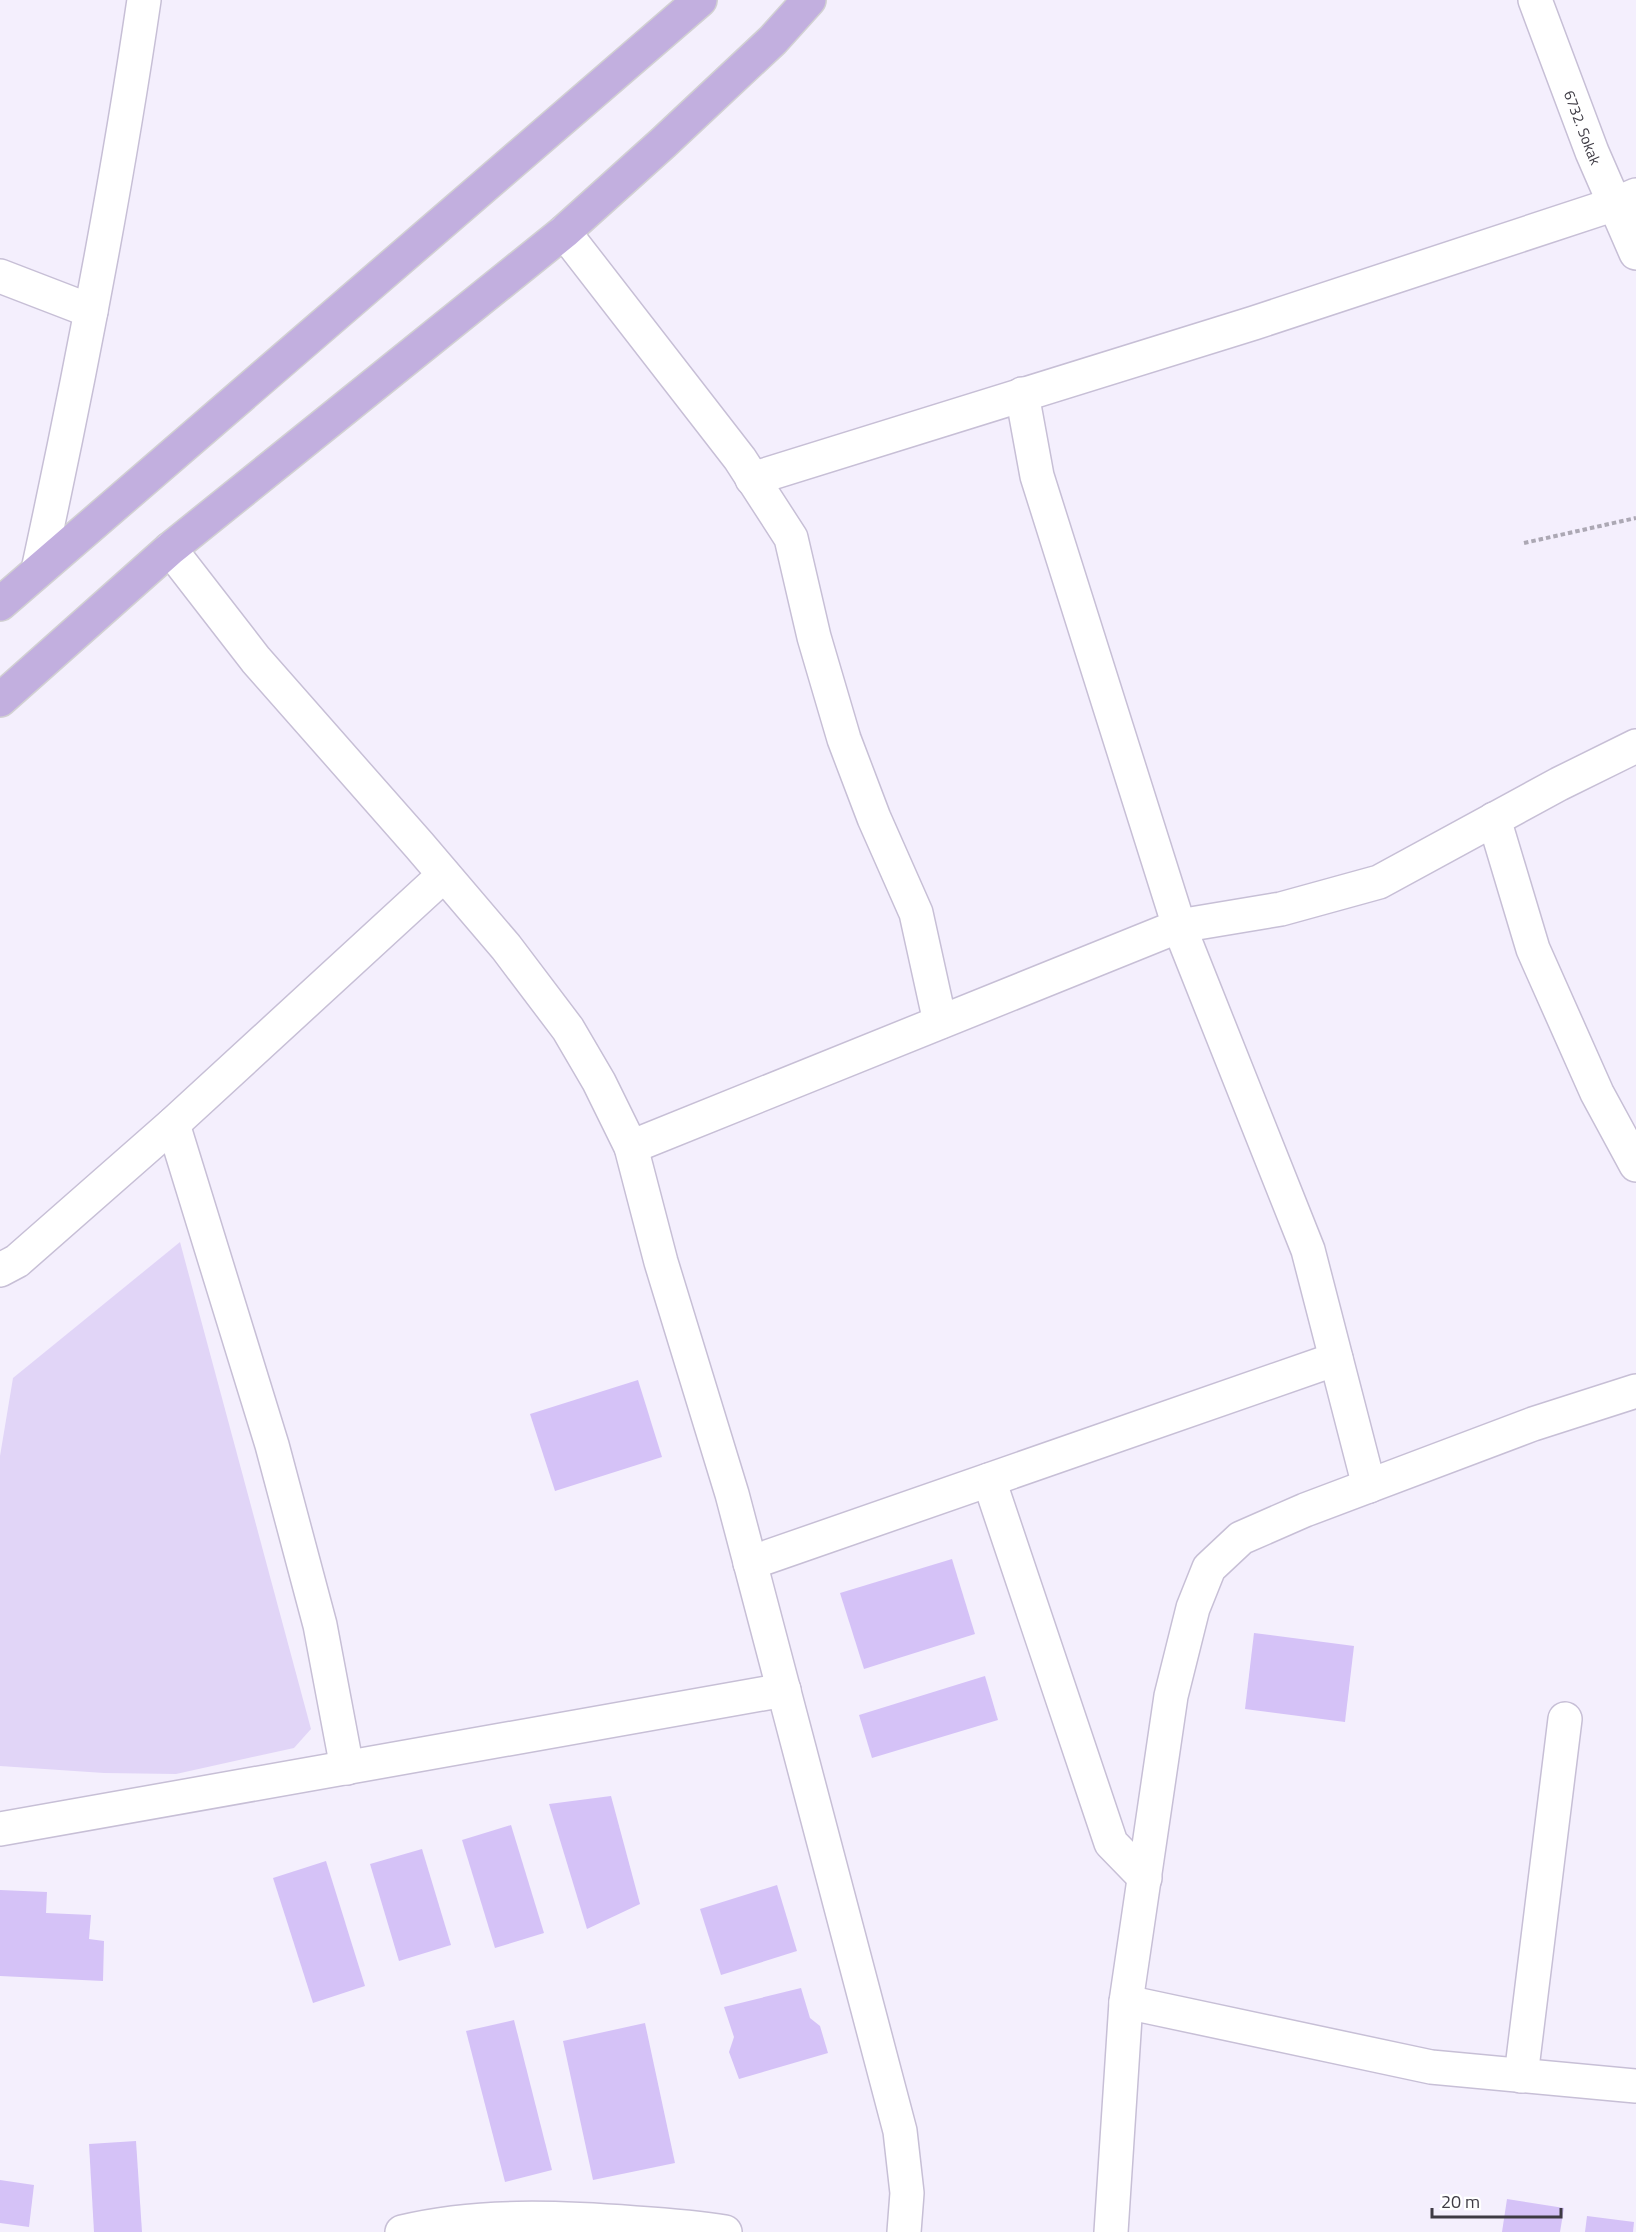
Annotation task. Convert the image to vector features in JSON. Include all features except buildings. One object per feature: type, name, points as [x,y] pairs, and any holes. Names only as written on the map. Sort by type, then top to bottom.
[{"type":"main road","points":[[0,604],[700,0]]},
{"type":"main road","points":[[0,700],[170,549],[564,232],[747,64],[809,0]]},
{"type":"street","points":[[38,570],[72,414],[126,124],[144,0]]},
{"type":"street","name":"6732. Sokak","points":[[1535,0],[1592,152],[1625,199],[1636,253]]},
{"type":"street","points":[[753,478],[1254,323],[1625,199]]},
{"type":"street","points":[[564,232],[753,478],[791,538],[814,637],[844,739],[874,818],[916,913],[940,1022]]},
{"type":"street","points":[[0,276],[91,311]]},
{"type":"street","points":[[1022,394],[1037,476],[1179,926],[1308,1250],[1369,1486]]},
{"type":"street","points":[[170,549],[256,660],[506,947],[568,1029],[599,1082],[631,1147],[661,1262],[732,1494],[900,2131],[907,2193],[904,2232]]},
{"type":"street","points":[[631,1147],[1179,926],[1281,909],[1379,882],[1494,819],[1636,746]]},
{"type":"street","points":[[1494,819],[1533,949],[1597,1093],[1636,1165]]},
{"type":"street","points":[[0,1270],[17,1261],[173,1124],[444,874]]},
{"type":"street","points":[[173,1124],[272,1445],[320,1625],[347,1768]]},
{"type":"street","points":[[750,1563],[1336,1359]]},
{"type":"street","points":[[1111,2232],[1126,2002],[1171,1696],[1193,1608],[1209,1568],[1241,1538],[1369,1486],[1533,1424],[1636,1391]]},
{"type":"street","points":[[989,1480],[1111,1843],[1145,1878]]},
{"type":"street","points":[[0,1829],[784,1690]]},
{"type":"street","points":[[1521,2076],[1565,1719]]},
{"type":"street","points":[[1126,2002],[1431,2067],[1636,2086]]},
{"type":"street","points":[[402,2232],[432,2225],[514,2219],[591,2220],[702,2228],[725,2232]]},
{"type":"path","points":[[1524,543],[1636,518]]},
{"type":"shaded area","points":[[180,1242],[311,1729],[294,1748],[176,1774],[104,1773],[0,1766],[0,1456],[13,1378]]}]
